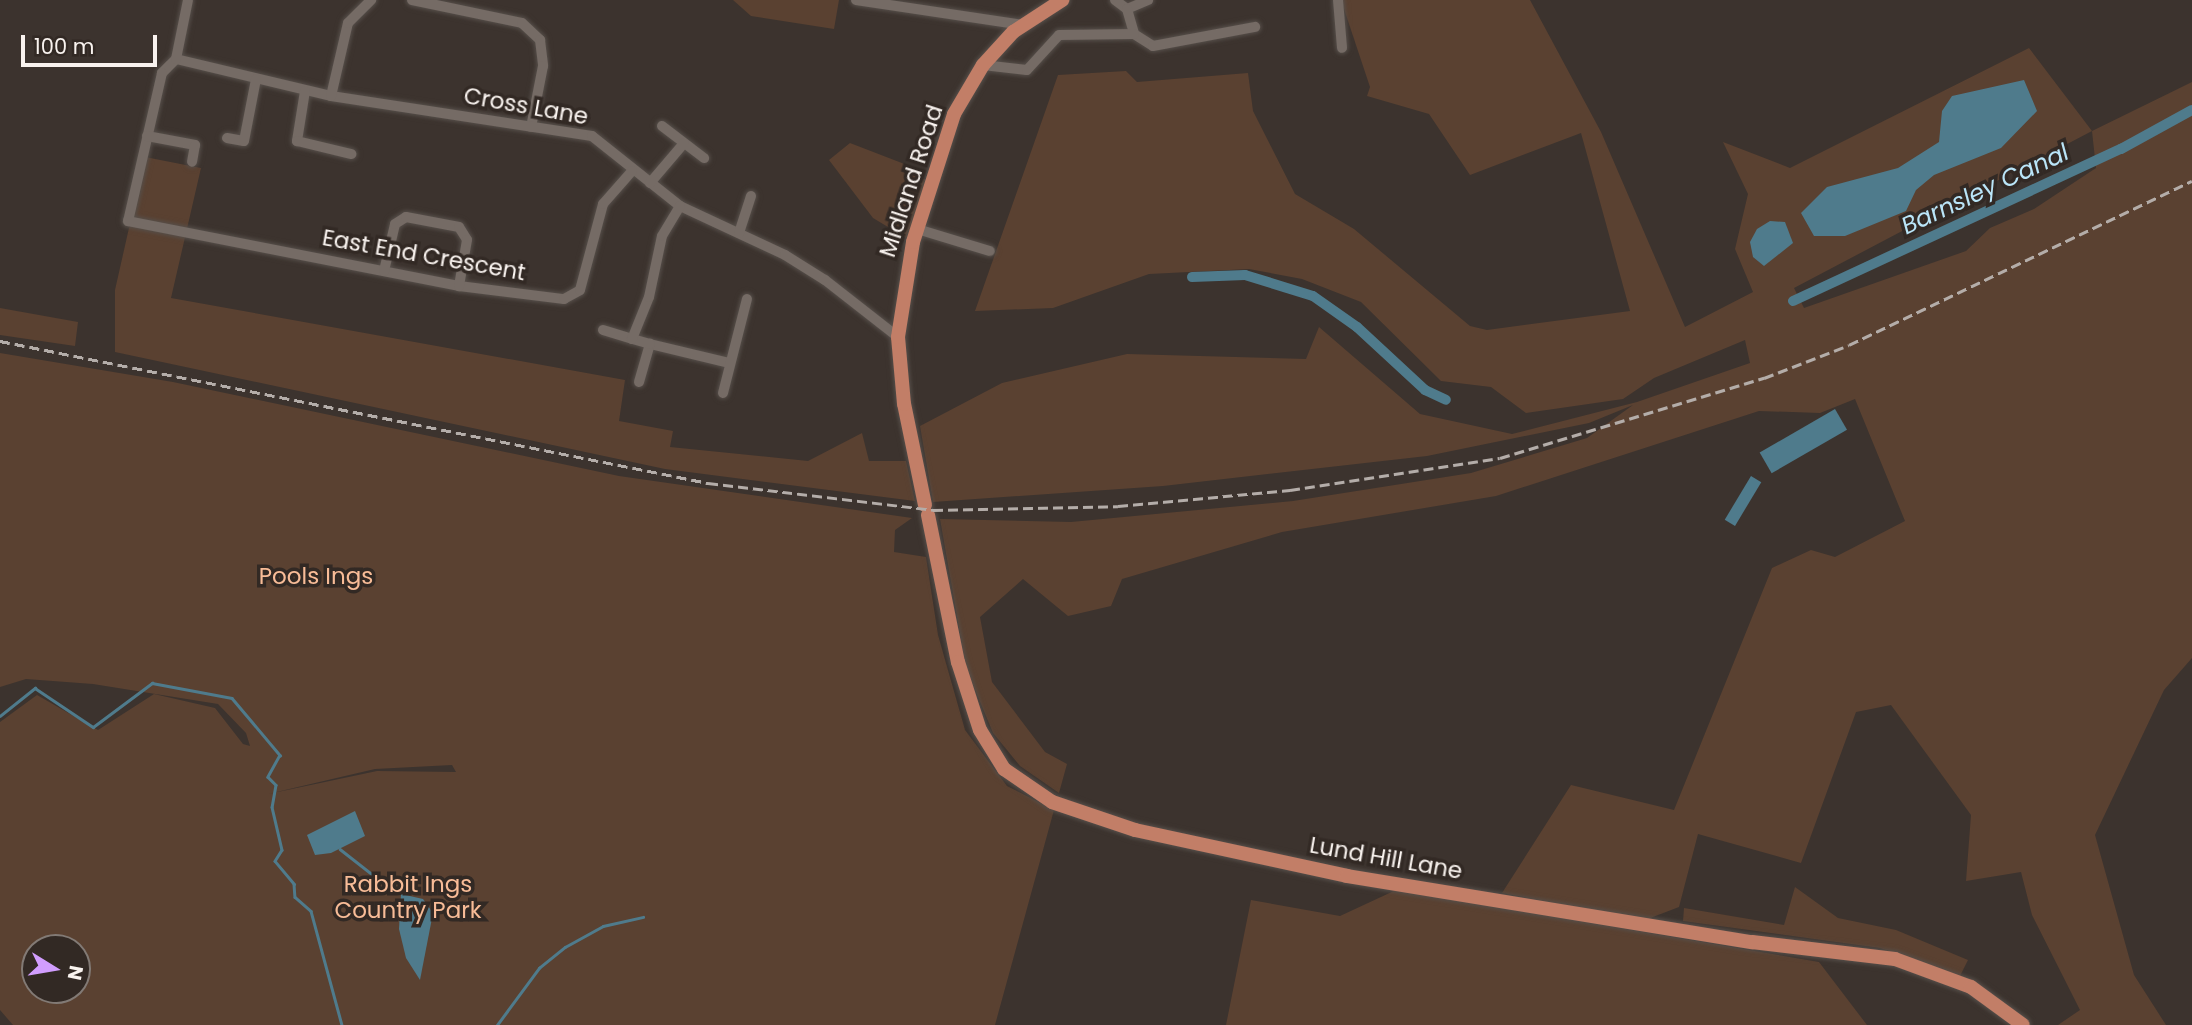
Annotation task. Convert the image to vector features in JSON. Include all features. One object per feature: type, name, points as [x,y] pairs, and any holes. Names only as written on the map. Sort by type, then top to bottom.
[{"type":"main road","name":"Midland Road","points":[[898,337],[917,229],[954,114],[983,65],[1023,24],[1062,0]]},
{"type":"main road","name":"Lund Hill Lane","points":[[898,337],[904,404],[926,510],[958,662],[980,730],[1004,769],[1052,802],[1135,830],[1348,876],[1752,942],[1895,960],[1971,987],[2023,1025]]},
{"type":"street","points":[[188,0],[176,59],[162,73],[147,136],[195,145],[192,162]]},
{"type":"street","points":[[331,96],[348,23],[372,0]]},
{"type":"street","points":[[412,0],[522,23],[540,40],[543,66],[531,127]]},
{"type":"street","points":[[856,0],[1023,24]]},
{"type":"street","points":[[1115,0],[1127,9],[1134,34]]},
{"type":"street","points":[[1127,9],[1148,0]]},
{"type":"street","points":[[1338,0],[1342,48]]},
{"type":"street","points":[[983,65],[1027,70],[1059,35],[1134,34],[1153,46],[1255,27]]},
{"type":"street","name":"Cross Lane","points":[[176,59],[331,96],[592,136],[632,171],[680,206],[739,233],[825,279],[898,337]]},
{"type":"street","points":[[227,138],[244,141],[256,79]]},
{"type":"street","points":[[305,90],[297,141],[351,154]]},
{"type":"street","points":[[662,126],[704,158]]},
{"type":"street","name":"East End Crescent","points":[[147,136],[128,221],[459,286],[564,299],[580,290],[603,204],[632,171]]},
{"type":"street","points":[[650,183],[684,143]]},
{"type":"street","points":[[739,233],[751,196]]},
{"type":"street","points":[[632,339],[649,298],[662,236],[680,206]]},
{"type":"street","points":[[384,271],[395,224],[406,217],[459,227],[467,240],[459,286]]},
{"type":"street","points":[[917,229],[990,251]]},
{"type":"street","points":[[723,393],[747,299]]},
{"type":"street","points":[[603,330],[729,363]]},
{"type":"street","points":[[639,382],[650,344]]},
{"type":"green space","points":[[733,0],[839,0],[834,29],[751,16]]},
{"type":"green space","points":[[1341,0],[1530,0],[1601,132],[1685,327],[1753,292],[1735,249],[1748,194],[1723,142],[1790,168],[2029,48],[2092,131],[2192,82],[2192,658],[2164,690],[2095,835],[2134,975],[2166,1025],[2058,1025],[2080,1010],[2032,915],[2021,872],[1966,881],[1971,815],[1891,705],[1856,712],[1801,863],[1698,834],[1679,907],[1645,920],[1502,893],[1571,785],[1674,810],[1772,568],[1811,550],[1835,557],[1905,521],[1855,399],[1820,413],[1759,411],[1496,496],[1282,532],[1122,579],[1111,606],[1068,616],[1023,579],[980,617],[992,682],[1045,752],[1067,764],[1059,793],[1020,766],[993,733],[966,668],[940,519],[1071,522],[1293,501],[1471,473],[1587,438],[1633,405],[1589,423],[1427,456],[1163,486],[933,502],[920,426],[1002,383],[1127,354],[1306,359],[1319,327],[1420,414],[1512,434],[1637,402],[1750,363],[1745,340],[1654,378],[1623,399],[1526,413],[1491,387],[1441,381],[1361,302],[1302,279],[1249,269],[1149,274],[1053,308],[975,311],[1058,75],[1126,71],[1137,82],[1248,73],[1253,111],[1295,194],[1354,229],[1470,326],[1487,330],[1630,311],[1581,133],[1470,175],[1429,114],[1367,96],[1370,87]],"holes":[[[2092,131],[2096,168],[2034,209],[1990,228],[1966,251],[1804,308],[1794,288]]]},
{"type":"green space","points":[[850,143],[907,165],[905,172],[932,182],[913,242],[873,218],[829,160]]},
{"type":"green space","points":[[145,157],[201,168],[171,298],[625,380],[619,421],[673,431],[670,447],[808,461],[862,433],[869,461],[906,461],[915,501],[665,469],[115,352],[115,290]]},
{"type":"green space","points":[[0,308],[78,322],[75,346],[0,335]]},
{"type":"green space","points":[[0,353],[173,382],[619,476],[912,518],[895,530],[894,552],[926,557],[938,635],[965,730],[1007,786],[1054,810],[995,1025],[13,1025],[0,1010],[0,722],[37,695],[98,730],[154,694],[215,708],[243,744],[250,746],[246,733],[218,704],[93,684],[26,679],[0,687]],"holes":[[[452,765],[456,772],[377,771],[268,794],[375,769]]]},
{"type":"green space","points":[[1795,887],[1838,918],[1896,930],[1968,960],[1960,976],[1880,948],[1683,921],[1684,908],[1784,925]]},
{"type":"green space","points":[[1396,890],[1819,962],[1867,1025],[1226,1025],[1251,900],[1340,916]]},
{"type":"water","points":[[2024,80],[2037,111],[2001,148],[1934,175],[1916,190],[1906,211],[1845,236],[1814,236],[1801,213],[1827,187],[1898,168],[1939,142],[1942,111],[1952,96]]},
{"type":"water","points":[[1770,221],[1785,222],[1793,243],[1764,266],[1753,257],[1750,242],[1757,229]]},
{"type":"water","points":[[1835,409],[1847,430],[1772,473],[1760,452]]},
{"type":"water","points":[[1751,476],[1761,482],[1735,526],[1725,520]]},
{"type":"water","points":[[355,811],[365,836],[331,853],[315,855],[307,835]]},
{"type":"water","points":[[401,894],[423,899],[433,913],[420,980],[406,958],[399,929]]},
{"type":"waterway","name":"Barnsley Canal","points":[[1793,301],[2121,149],[2192,110]]},
{"type":"waterway","name":"Barnsley Canal","points":[[1192,277],[1245,275],[1313,296],[1357,327],[1425,390],[1446,400]]},
{"type":"waterway","points":[[0,716],[35,688],[93,727],[152,683],[232,698],[280,755],[268,777],[276,785],[272,807],[282,850],[275,861],[294,884],[295,897],[311,911],[342,1025]]},
{"type":"waterway","points":[[340,849],[391,889]]},
{"type":"waterway","points":[[497,1025],[539,968],[565,947],[603,926],[643,917]]},
{"type":"railway","points":[[0,341],[708,483],[933,510],[1118,506],[1290,490],[1500,458],[1764,378],[1849,345],[2192,181]]},
{"type":"park label","name":"Pools Ings","points":[[316,576]]},
{"type":"park label","name":"Rabbit Ings Country Park","points":[[408,897]]}]
